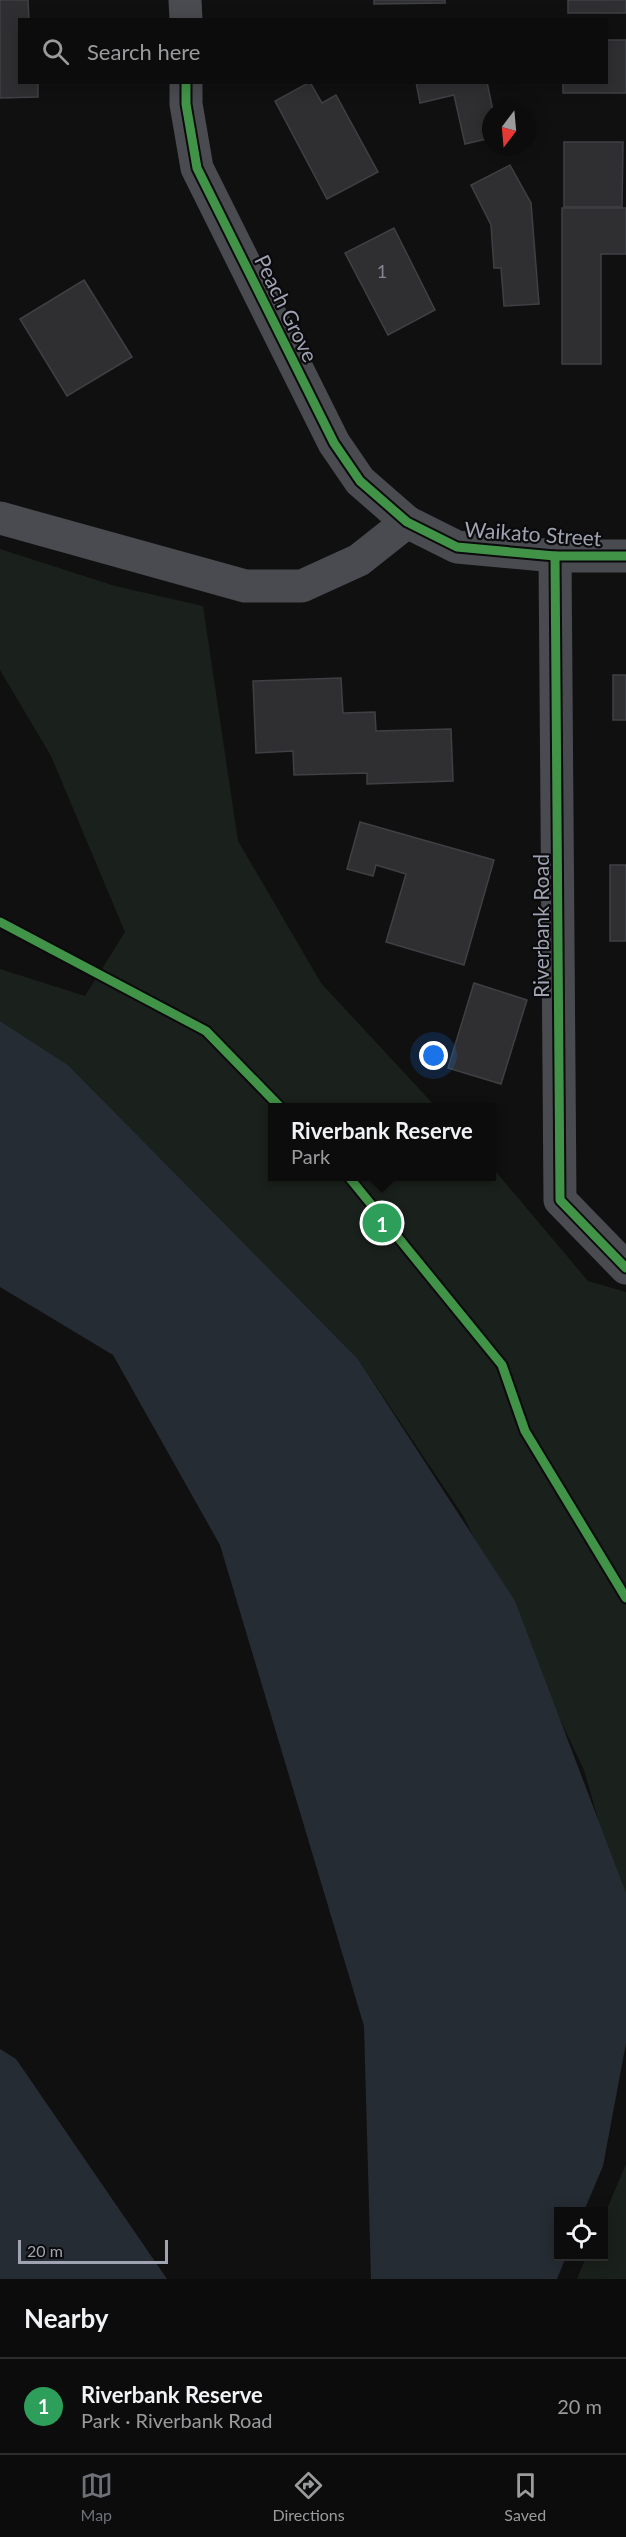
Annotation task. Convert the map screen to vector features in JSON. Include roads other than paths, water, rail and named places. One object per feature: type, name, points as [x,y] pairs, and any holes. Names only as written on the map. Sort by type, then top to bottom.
[{"type":"street","points":[[185,0],[186,18]]},
{"type":"street","name":"Peach Grove","points":[[186,84],[186,104],[197,168],[334,443],[360,481],[407,522]]},
{"type":"street","points":[[0,518],[245,586],[302,586],[359,560],[407,522]]},
{"type":"street","name":"Waikato Street","points":[[407,522],[457,547],[555,556],[626,556]]},
{"type":"street","name":"Riverbank Road","points":[[555,556],[560,1200],[626,1268]]},
{"type":"place","name":"Riverbank Reserve","points":[[382,1223]]}]
